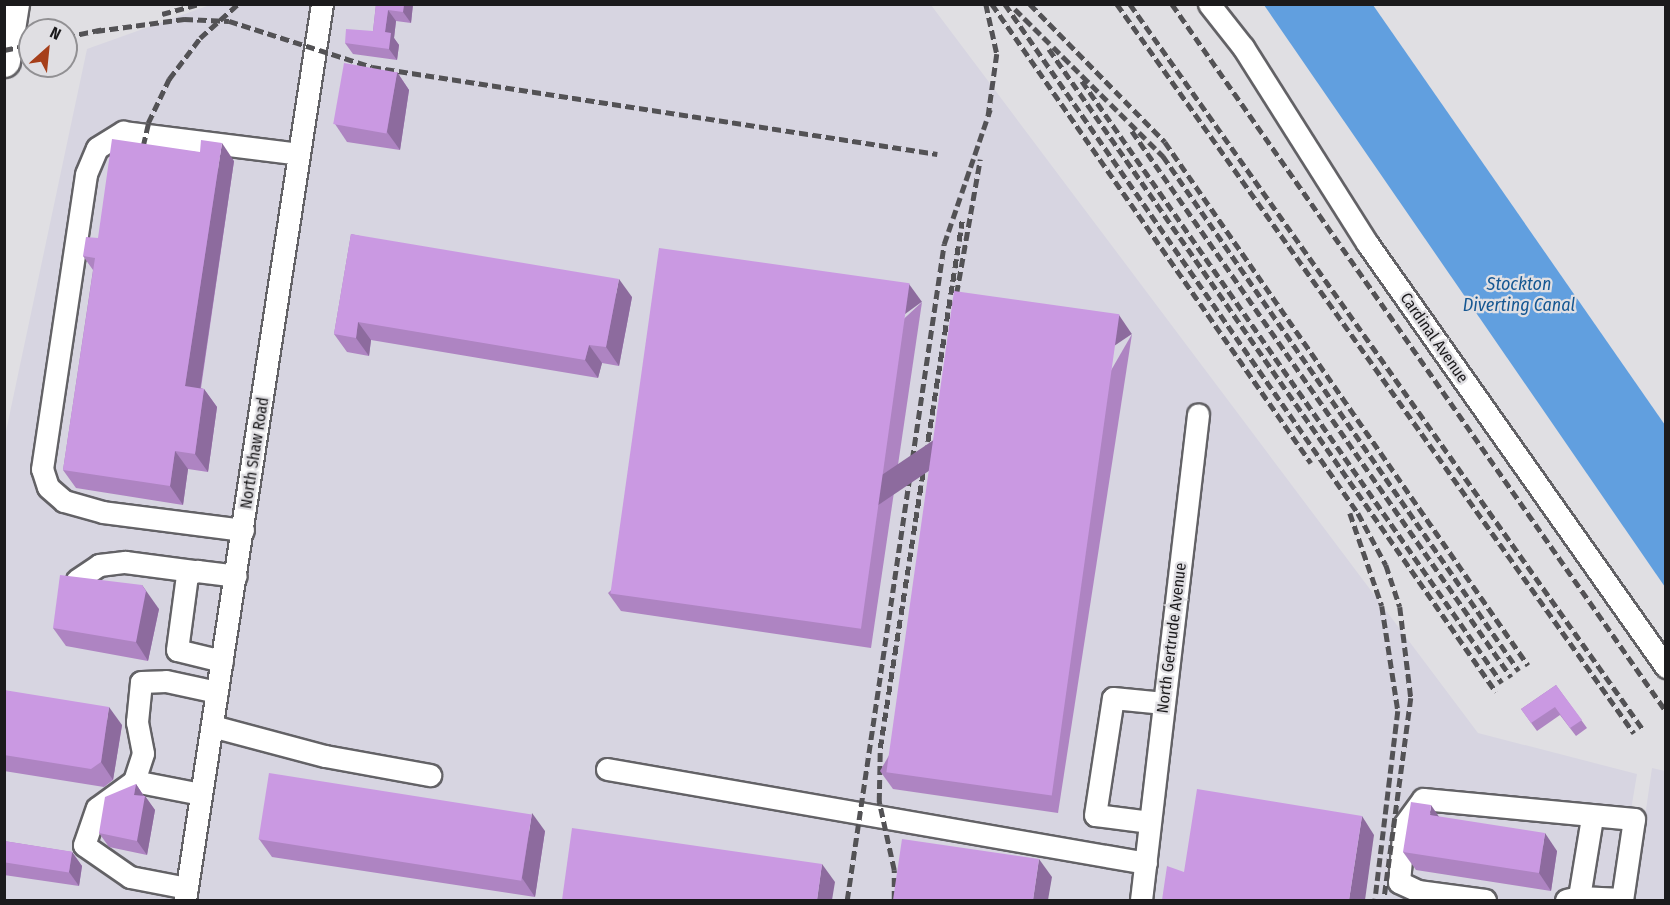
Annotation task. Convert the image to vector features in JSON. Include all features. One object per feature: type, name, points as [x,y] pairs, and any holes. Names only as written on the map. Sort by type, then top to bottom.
[{"type":"highway","points":[[4,61],[13,4]]},
{"type":"street","name":"North Shaw Road","points":[[186,894],[322,4]]},
{"type":"street","name":"Cardinal Avenue","points":[[1209,4],[1243,46],[1367,243],[1665,667]]},
{"type":"street","points":[[243,530],[104,512],[64,501],[48,487],[42,470],[86,174],[96,148],[123,132],[299,154]]},
{"type":"street","name":"North Gertrude Avenue","points":[[1142,900],[1198,414]]},
{"type":"street","points":[[77,580],[99,565],[125,562],[236,576]]},
{"type":"street","points":[[193,571],[187,575],[177,650],[222,662]]},
{"type":"street","points":[[186,894],[130,877],[84,845],[88,823],[104,800],[134,781],[143,753],[137,722],[141,682],[166,681],[218,692]]},
{"type":"street","points":[[1150,822],[1095,815],[1113,698],[1164,703]]},
{"type":"street","points":[[212,726],[325,756],[430,775]]},
{"type":"street","points":[[607,769],[882,815],[1146,863]]},
{"type":"street","points":[[134,781],[201,794]]},
{"type":"street","points":[[1485,900],[1418,891],[1399,882],[1404,825],[1422,799],[1592,818],[1634,819],[1622,900],[1572,898],[1592,818]]},
{"type":"shaded area","points":[[210,5],[931,5],[1478,733],[1637,774],[1616,900],[5,900],[5,436],[87,49]]},
{"type":"shaded area","points":[[1652,768],[1665,771],[1665,900],[1633,900]]},
{"type":"water","name":"Stockton Diverting Canal","points":[[1264,5],[1373,5],[1665,425],[1665,587]]},
{"type":"building","points":[[376,4],[404,4],[403,12],[388,10],[385,32],[391,33],[389,49],[345,43],[346,29],[373,31]]},
{"type":"building","points":[[344,63],[397,72],[386,133],[333,124]]},
{"type":"building","points":[[112,139],[200,152],[201,140],[222,143],[185,386],[204,389],[195,454],[175,451],[170,486],[63,470],[95,258],[83,256],[86,237],[98,238]]},
{"type":"building","points":[[351,234],[619,279],[606,347],[589,345],[585,360],[358,322],[356,338],[334,334]]},
{"type":"building","points":[[659,248],[910,283],[861,629],[610,594]]},
{"type":"building","points":[[954,291],[1119,314],[1052,796],[886,772]]},
{"type":"building","points":[[60,575],[142,585],[146,591],[136,642],[53,628]]},
{"type":"building","points":[[1556,685],[1582,720],[1570,728],[1555,707],[1531,723],[1521,709]]},
{"type":"building","points":[[4,690],[109,707],[101,762],[91,769],[4,755]]},
{"type":"building","points":[[269,773],[532,815],[521,881],[259,839]]},
{"type":"building","points":[[136,784],[134,795],[145,796],[137,841],[99,833],[105,797]]},
{"type":"building","points":[[1197,789],[1362,816],[1349,900],[1162,900],[1167,866],[1184,872]]},
{"type":"building","points":[[1411,802],[1431,805],[1430,815],[1545,833],[1539,873],[1403,852]]},
{"type":"building","points":[[572,828],[822,864],[817,900],[562,900]]},
{"type":"building","points":[[902,839],[1039,859],[1033,900],[893,900]]},
{"type":"building","points":[[4,841],[72,852],[69,873],[4,862]]},
{"type":"railway","points":[[162,14],[199,4]]},
{"type":"railway","points":[[140,159],[148,123],[169,79],[200,38],[238,4]]},
{"type":"railway","points":[[986,4],[997,54],[988,118]]},
{"type":"railway","points":[[992,4],[1311,463]]},
{"type":"railway","points":[[1005,4],[1358,513],[1386,565],[1400,607],[1411,698],[1384,900]]},
{"type":"railway","points":[[1030,4],[1165,142],[1528,665]]},
{"type":"railway","points":[[1117,4],[1634,733]]},
{"type":"railway","points":[[1130,4],[1642,728]]},
{"type":"railway","points":[[1172,4],[1666,711]]},
{"type":"railway","points":[[1015,9],[1163,156],[1519,671]]},
{"type":"railway","points":[[96,31],[184,19],[229,21],[372,67],[937,154]]},
{"type":"railway","points":[[78,34],[104,29]]},
{"type":"railway","points":[[4,50],[18,47]]},
{"type":"railway","points":[[1049,49],[1496,692]]},
{"type":"railway","points":[[1082,81],[1502,683]]},
{"type":"railway","points":[[847,900],[944,244],[990,110]]},
{"type":"railway","points":[[1132,131],[1511,677]]},
{"type":"railway","points":[[954,307],[980,159]]},
{"type":"railway","points":[[894,900],[894,870],[879,802],[880,748],[962,221]]},
{"type":"railway","points":[[1350,513],[1382,606],[1398,711],[1375,900]]}]
